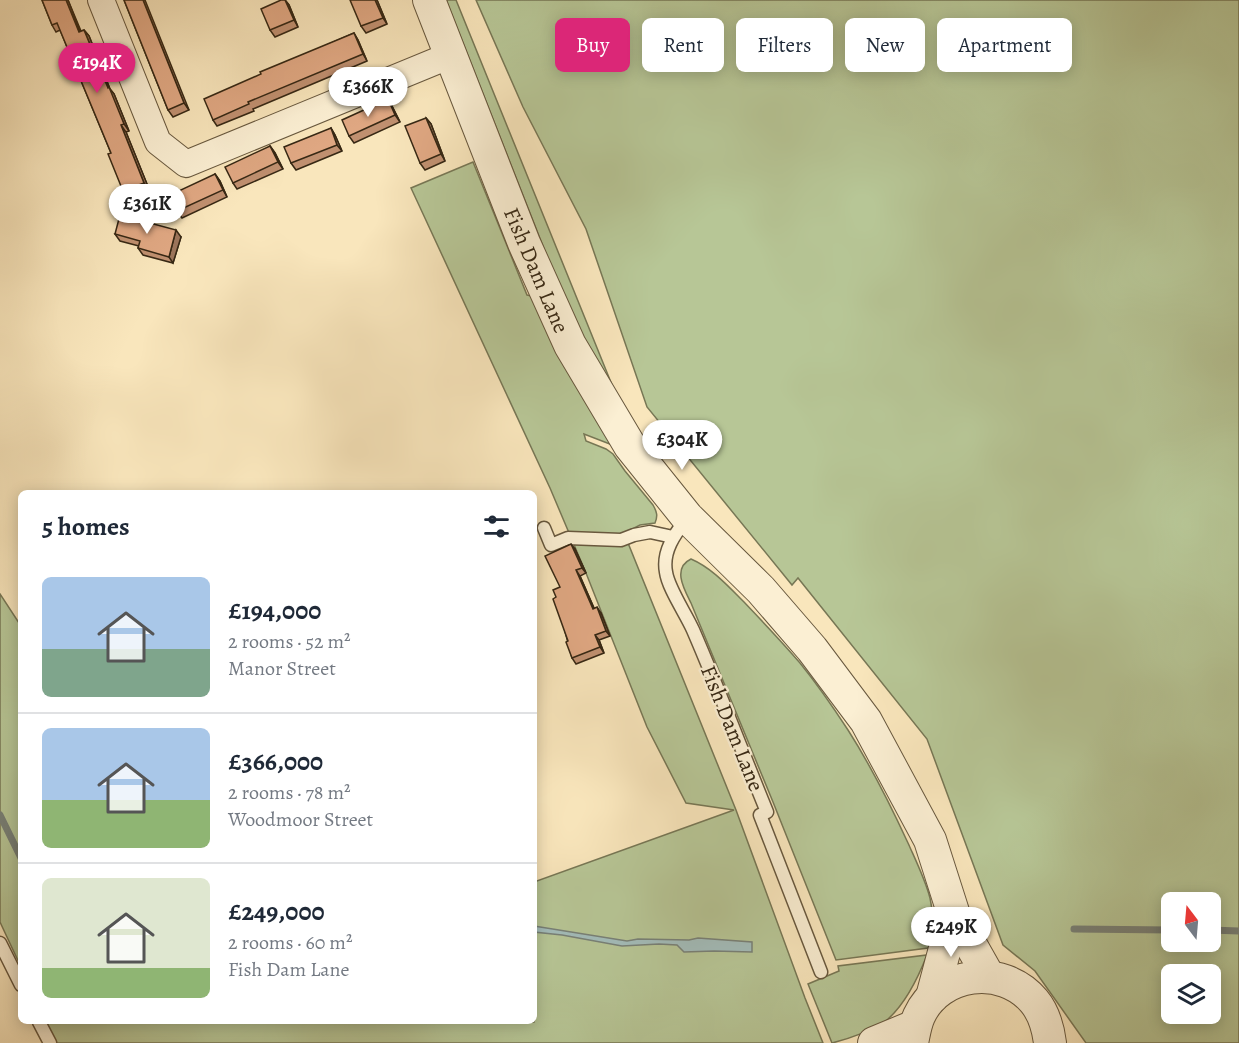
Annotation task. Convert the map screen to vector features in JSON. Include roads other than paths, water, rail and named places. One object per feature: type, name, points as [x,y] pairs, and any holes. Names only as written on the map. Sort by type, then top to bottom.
[{"type":"street","points":[[102,0],[158,142],[186,164],[451,55]]},
{"type":"street","name":"Fish Dam Lane","points":[[429,0],[525,243],[570,345],[680,527],[761,590],[812,649],[866,721],[930,840],[954,915],[989,976]]},
{"type":"street","points":[[932,997],[954,915]]},
{"type":"street","points":[[874,1043],[914,1035],[922,1010],[932,997],[959,980],[974,976],[989,976],[1021,989],[1033,1000],[1053,1038]]},
{"type":"lane","points":[[544,528],[551,545],[568,538],[621,540],[680,527]]},
{"type":"lane","name":"Fish Dam Lane","points":[[680,527],[666,558],[665,571],[692,629],[767,812],[760,815],[821,972]]},
{"type":"lane","points":[[0,943],[18,979]]},
{"type":"lane","points":[[40,1024],[50,1043]]},
{"type":"water","points":[[537,926],[627,941],[698,938],[752,942],[752,952],[684,952],[677,945],[622,946],[537,932]]},
{"type":"waterway","points":[[0,815],[18,852]]},
{"type":"waterway","points":[[1074,929],[1161,930]]},
{"type":"waterway","points":[[1221,930],[1239,931]]}]
